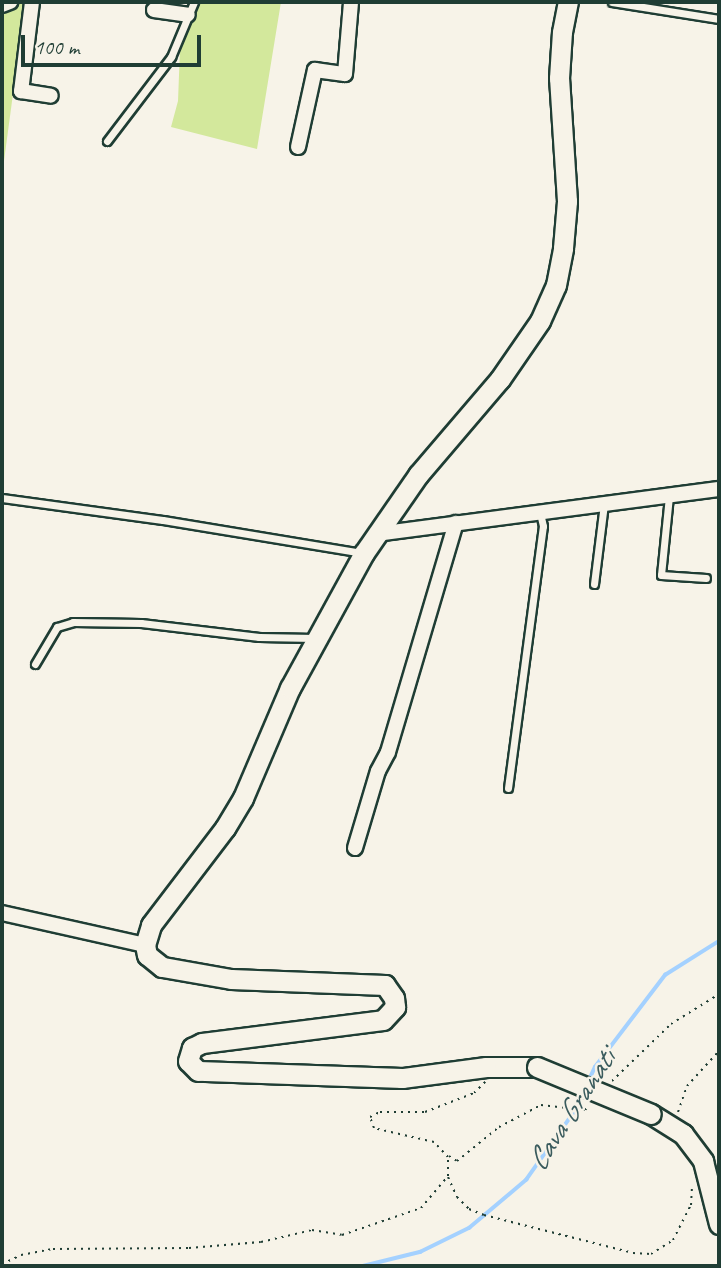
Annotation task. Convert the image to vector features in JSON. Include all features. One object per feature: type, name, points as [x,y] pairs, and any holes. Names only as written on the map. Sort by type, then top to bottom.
[{"type":"street","points":[[2,5],[10,2]]},
{"type":"street","points":[[32,2],[21,91],[51,96]]},
{"type":"street","points":[[298,147],[314,70],[345,74],[351,2]]},
{"type":"street","points":[[568,2],[559,78],[567,201],[563,248],[556,285],[540,321],[517,357],[418,475],[364,553],[290,688],[243,798],[225,828],[151,925],[145,945],[147,955],[162,967],[231,979],[385,985],[394,998],[395,1007],[383,1020],[202,1043],[192,1048],[188,1061],[198,1071],[402,1078],[486,1067],[537,1067],[672,1125],[690,1142],[703,1161],[719,1224]]},
{"type":"street","points":[[154,10],[191,8]]},
{"type":"street","points":[[377,534],[719,489]]},
{"type":"street","points":[[355,848],[377,771],[388,752],[456,523]]},
{"type":"street","points":[[2,913],[145,945]]},
{"type":"lane","points":[[612,2],[719,19]]},
{"type":"lane","points":[[107,141],[171,57],[191,8]]},
{"type":"lane","points":[[668,495],[661,575],[706,578]]},
{"type":"lane","points":[[2,498],[163,520],[364,553]]},
{"type":"lane","points":[[594,583],[604,504]]},
{"type":"lane","points":[[508,788],[543,526],[540,512]]},
{"type":"lane","points":[[35,664],[57,627],[73,622],[141,623],[259,637],[316,638]]},
{"type":"path","points":[[672,1125],[681,1096],[709,1059],[719,1051]]},
{"type":"path","points":[[486,1067],[485,1084],[474,1093],[425,1112],[380,1112],[370,1117],[374,1128],[434,1142],[448,1157],[448,1176],[457,1197],[469,1209],[633,1252],[651,1254],[673,1240],[691,1205],[691,1188],[706,1175]]},
{"type":"path","points":[[2,1264],[22,1255],[53,1249],[189,1248],[261,1242],[312,1230],[342,1235],[421,1208],[448,1176]]},
{"type":"green space","points":[[200,2],[281,2],[257,149],[171,127],[178,101],[180,49]]},
{"type":"green space","points":[[25,4],[2,176],[2,7]]},
{"type":"waterway","name":"Cava Granati","points":[[589,1080],[595,1067],[665,975],[719,941]]},
{"type":"waterway","name":"Cava Granati","points":[[363,1266],[420,1252],[469,1228],[526,1180],[576,1109],[583,1093]]}]
